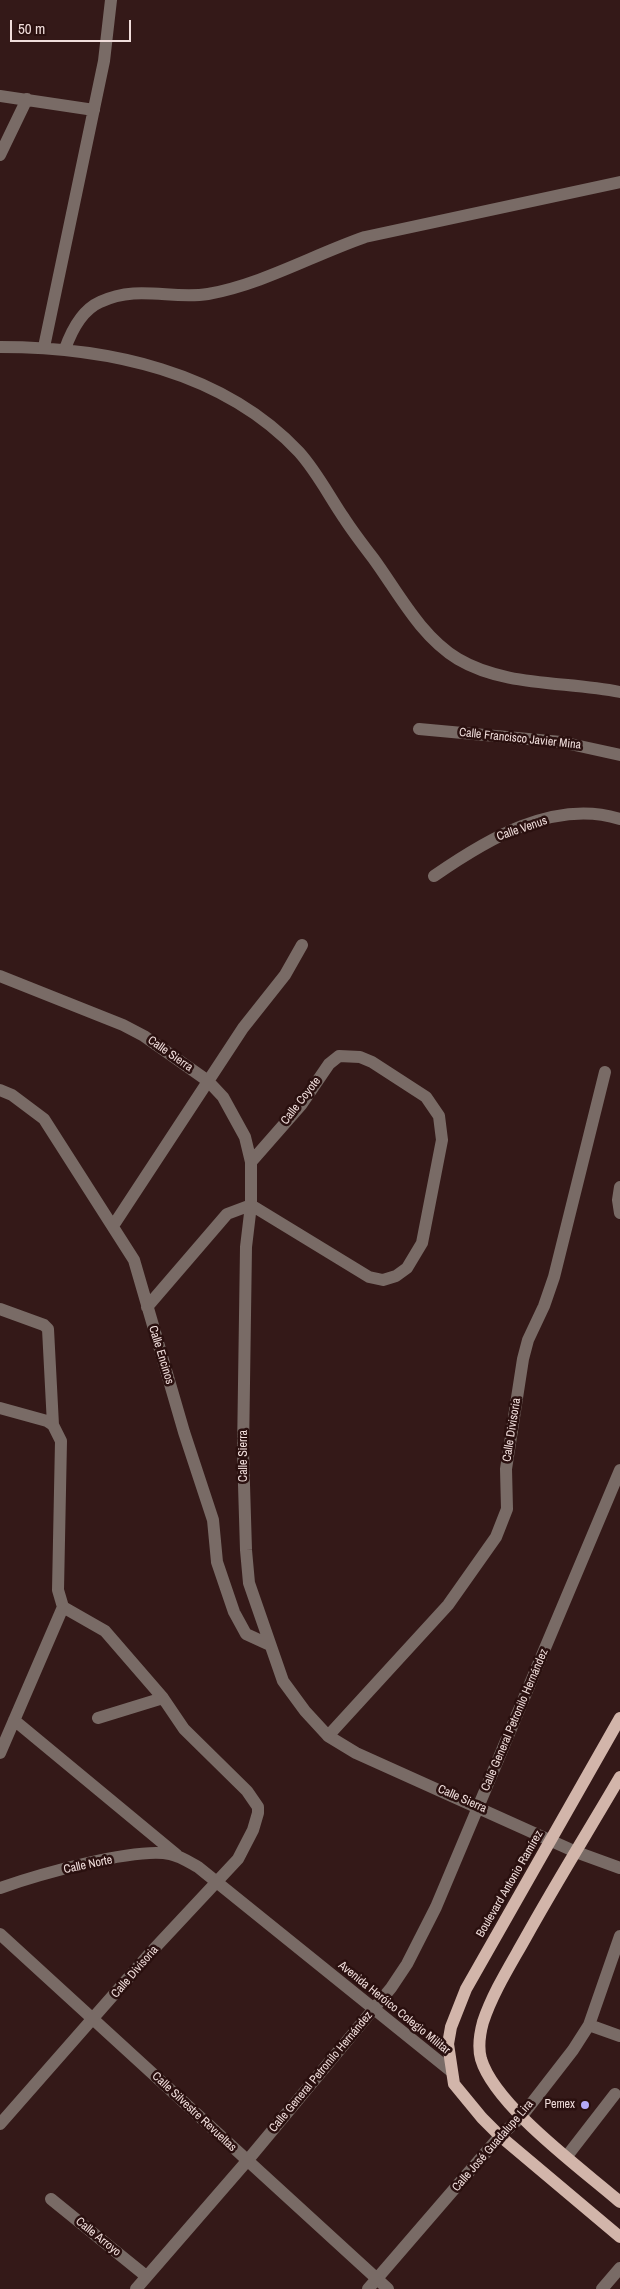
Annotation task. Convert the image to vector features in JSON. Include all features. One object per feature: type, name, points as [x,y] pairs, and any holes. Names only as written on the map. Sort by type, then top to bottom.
[{"type":"main road","name":"Boulevard Antonio Ramírez","points":[[451,2071],[448,2044],[450,2027],[461,2000],[620,1718]]},
{"type":"main road","points":[[620,1777],[508,1969],[484,2021],[480,2049],[481,2059],[493,2084],[521,2117],[620,2202]]},
{"type":"main road","name":"Avenida Heróico Colegio Militar","points":[[451,2071],[454,2084],[462,2095],[500,2136],[620,2237]]},
{"type":"street","points":[[44,348],[104,61],[111,0]]},
{"type":"street","points":[[0,96],[94,110]]},
{"type":"street","points":[[0,155],[27,99]]},
{"type":"street","points":[[65,349],[70,336],[89,308],[102,301],[143,292],[192,295],[221,291],[263,278],[324,251],[365,237],[620,182]]},
{"type":"street","points":[[0,347],[65,349],[104,355],[173,372],[245,407],[266,422],[300,453],[319,477],[343,517],[415,618],[429,634],[456,657],[491,674],[620,692]]},
{"type":"street","name":"Calle Francisco Javier Mina","points":[[420,728],[561,742],[620,755]]},
{"type":"street","name":"Calle Venus","points":[[434,876],[480,844],[512,829],[534,822],[576,813],[590,813],[620,820]]},
{"type":"street","points":[[113,1226],[243,1028],[285,975],[302,945]]},
{"type":"street","name":"Calle Sierra","points":[[0,976],[123,1025],[144,1036],[208,1081],[223,1097],[245,1137],[251,1162],[251,1205],[246,1247],[243,1452],[246,1550],[249,1583],[283,1681],[305,1711],[328,1736],[356,1753],[551,1839],[576,1852],[620,1868]]},
{"type":"street","name":"Calle Coyote","points":[[251,1162],[301,1105],[329,1064],[339,1056],[360,1057],[372,1062],[426,1097],[439,1116],[442,1140],[422,1243],[406,1268],[396,1276],[383,1280],[368,1276],[251,1205]]},
{"type":"street","name":"Calle Divisoria","points":[[328,1736],[448,1605],[483,1559],[504,1520],[507,1509],[506,1469],[523,1359],[528,1340],[544,1306],[554,1277],[605,1072]]},
{"type":"street","name":"Calle Encinos","points":[[0,1090],[12,1095],[44,1119],[134,1260],[213,1520],[217,1562],[234,1612],[246,1634],[270,1645]]},
{"type":"street","points":[[620,1187],[618,1200],[620,1213]]},
{"type":"street","points":[[147,1307],[227,1214],[251,1205]]},
{"type":"street","points":[[0,1309],[44,1325],[48,1329],[53,1425],[61,1441],[58,1590],[63,1607],[0,1753]]},
{"type":"street","points":[[0,1408],[47,1421],[53,1425]]},
{"type":"street","name":"Calle General Petronilo Hernández","points":[[136,2289],[247,2161],[373,2010],[407,1964],[436,1907],[620,1470]]},
{"type":"street","points":[[63,1607],[105,1631],[163,1698],[98,1718]]},
{"type":"street","name":"Calle Divisoria","points":[[0,2124],[238,1859],[246,1845],[258,1813],[258,1807],[247,1791],[184,1729],[163,1698]]},
{"type":"street","name":"Avenida Heróico Colegio Militar","points":[[14,1720],[178,1856],[198,1867],[451,2071]]},
{"type":"street","name":"Calle Norte","points":[[0,1888],[33,1876],[117,1859],[160,1853],[178,1856]]},
{"type":"street","name":"Calle Silvestre Revueltas","points":[[0,1934],[388,2289]]},
{"type":"street","name":"Calle José Guadalupe Lira","points":[[368,2289],[500,2136],[521,2117],[574,2050],[588,2025],[620,1936]]},
{"type":"street","points":[[588,2025],[620,2036]]},
{"type":"street","points":[[567,2156],[615,2094]]},
{"type":"street","name":"Calle Arroyo","points":[[51,2199],[146,2276]]},
{"type":"street","points":[[602,2289],[620,2268]]},
{"type":"place","name":"Pemex","points":[[585,2105]]}]
